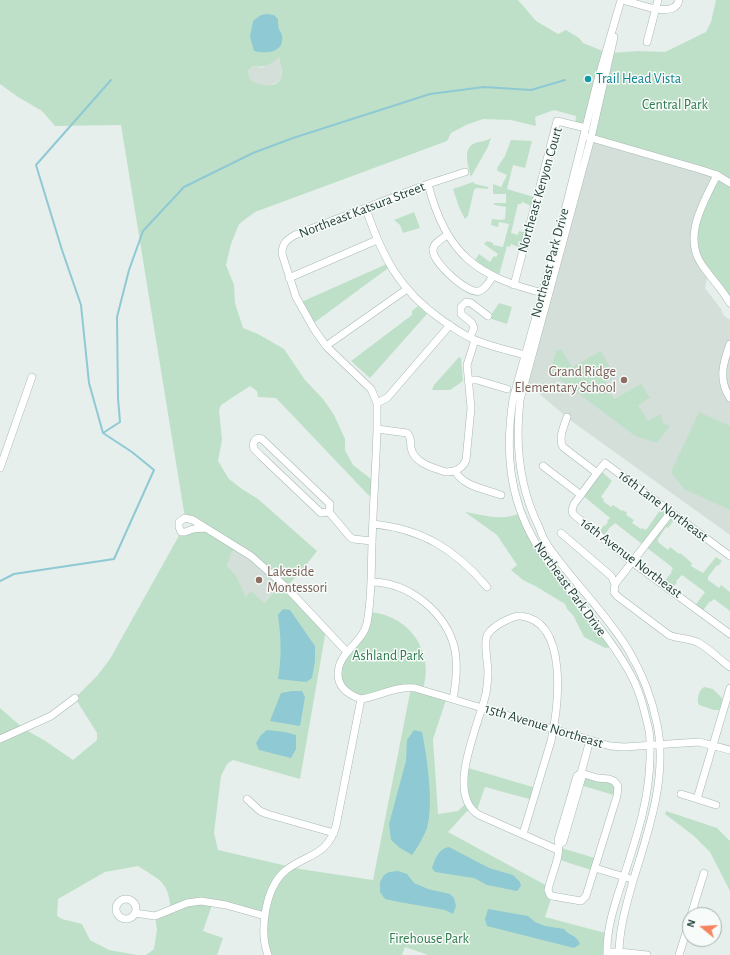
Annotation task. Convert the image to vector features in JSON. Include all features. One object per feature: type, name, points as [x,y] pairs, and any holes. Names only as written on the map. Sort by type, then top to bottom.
[{"type":"street","points":[[622,0],[666,10],[674,9],[679,0]]},
{"type":"street","name":"Northeast Park Drive","points":[[607,954],[613,911],[643,813],[647,793],[650,745],[649,727],[642,702],[632,677],[605,636],[535,542],[520,507],[511,473],[509,421],[513,400],[528,356],[546,294],[587,134],[604,58],[622,0]]},
{"type":"street","points":[[647,42],[658,0]]},
{"type":"street","name":"Northeast Park Drive","points":[[587,134],[611,53],[619,10]]},
{"type":"street","name":"Northeast Kenyon Court","points":[[514,285],[557,121],[587,134]]},
{"type":"street","points":[[587,134],[717,175],[730,183]]},
{"type":"street","name":"Northeast Katsura Street","points":[[361,699],[348,693],[341,686],[338,674],[347,652],[359,639],[365,630],[367,623],[371,582],[377,403],[371,389],[326,346],[305,315],[296,298],[282,254],[283,245],[287,239],[428,184],[465,172]]},
{"type":"street","points":[[717,175],[696,225],[695,249],[702,265],[723,290],[730,303]]},
{"type":"street","points":[[428,184],[437,215],[447,235],[466,257],[481,270],[492,276],[514,285],[546,294]]},
{"type":"street","points":[[366,209],[377,240],[389,263],[406,289],[420,303],[450,325],[473,339],[528,356]]},
{"type":"street","points":[[447,235],[434,245],[433,256],[451,276],[468,289],[480,291],[484,288],[492,276]]},
{"type":"street","points":[[290,278],[377,240]]},
{"type":"street","points":[[326,346],[406,289]]},
{"type":"street","points":[[377,429],[407,434],[410,438],[412,453],[419,461],[446,472],[455,470],[464,464],[466,460],[471,408],[468,380],[468,360],[474,328],[472,323],[461,314],[461,307],[466,302],[471,303],[488,316]]},
{"type":"street","points":[[377,403],[387,398],[450,325]]},
{"type":"street","points":[[730,344],[723,367],[724,384],[730,398]]},
{"type":"street","name":"Northeast Park Drive","points":[[528,356],[518,415],[518,453],[524,490],[531,512],[547,544],[629,652],[650,697],[657,726],[659,744],[659,775],[653,812],[623,916],[619,954]]},
{"type":"street","points":[[0,468],[32,377]]},
{"type":"street","points":[[468,380],[477,380],[507,389]]},
{"type":"street","points":[[567,417],[561,439],[563,447],[597,473]]},
{"type":"street","points":[[329,512],[322,513],[261,456],[254,449],[253,444],[255,440],[258,438],[262,439],[330,504],[329,512],[350,537],[372,541]]},
{"type":"street","name":"16th Lane Northeast","points":[[597,473],[605,463],[730,556]]},
{"type":"street","points":[[543,466],[581,495]]},
{"type":"street","points":[[455,470],[464,482],[501,495]]},
{"type":"street","name":"16th Avenue Northeast","points":[[597,473],[572,507],[573,514],[632,562],[730,634]]},
{"type":"street","points":[[671,512],[615,584],[614,592],[617,596],[669,635],[698,643],[730,667]]},
{"type":"street","points":[[373,524],[392,526],[426,537],[442,546],[473,570],[487,587]]},
{"type":"street","points":[[205,528],[251,556],[273,574],[347,652]]},
{"type":"street","points":[[561,533],[611,576],[615,584]]},
{"type":"street","points":[[371,582],[396,586],[412,594],[442,620],[451,637],[455,651],[457,678],[453,699]]},
{"type":"street","points":[[523,834],[553,728],[558,668],[555,653],[545,630],[537,622],[528,617],[519,615],[509,618],[488,633],[485,639],[488,664],[488,684],[465,764],[466,797],[470,808],[479,815],[523,834],[558,847]]},
{"type":"street","name":"15th Avenue Northeast","points":[[361,699],[370,698],[399,688],[415,688],[618,747],[692,742],[713,744],[730,750]]},
{"type":"street","points":[[697,798],[730,688]]},
{"type":"street","points":[[0,739],[51,716],[75,698]]},
{"type":"street","points":[[268,955],[264,942],[265,916],[270,893],[279,878],[288,869],[319,852],[327,845],[334,834],[361,699]]},
{"type":"street","points":[[581,773],[597,778],[609,779],[618,786],[586,896],[584,899],[578,901],[552,896],[548,890],[558,857],[558,840],[577,776],[581,773],[590,740]]},
{"type":"street","points":[[681,794],[716,805]]},
{"type":"street","points":[[247,799],[256,808],[267,814],[334,834]]},
{"type":"street","points":[[595,868],[634,880]]},
{"type":"street","points":[[693,907],[704,873]]},
{"type":"street","points":[[135,913],[155,916],[187,903],[213,902],[265,916]]},
{"type":"street","points":[[679,955],[682,945]]},
{"type":"street","points":[[607,954],[647,955]]},
{"type":"shaded area","points":[[279,57],[281,77],[278,82],[268,86],[255,84],[250,80],[248,71],[253,66],[262,68]]},
{"type":"shaded area","name":"Grand Ridge Elementary School","points":[[591,138],[717,175],[711,276],[707,278],[705,288],[721,309],[724,316],[730,320],[730,535],[570,420],[536,391],[523,387]]},
{"type":"shaded area","name":"Lakeside Montessori","points":[[237,547],[282,583],[260,607],[246,597],[227,566],[232,552]]},
{"type":"green space","points":[[0,0],[518,0],[536,21],[558,34],[566,30],[579,38],[583,43],[605,52],[586,128],[575,125],[576,116],[554,110],[535,117],[536,126],[511,120],[483,119],[466,125],[451,133],[447,141],[255,212],[239,224],[231,244],[226,265],[234,285],[235,303],[243,328],[258,334],[284,349],[305,380],[323,399],[334,415],[345,439],[345,450],[353,465],[375,482],[374,501],[276,398],[258,397],[257,391],[250,386],[221,405],[219,410],[222,440],[218,461],[229,479],[258,499],[317,551],[300,573],[286,587],[326,630],[300,779],[233,760],[227,764],[221,776],[214,833],[218,850],[300,869],[373,880],[411,688],[361,699],[341,686],[339,667],[359,639],[368,612],[388,616],[406,626],[413,634],[423,652],[426,665],[426,676],[423,690],[447,697],[433,739],[438,814],[458,811],[467,802],[465,767],[536,788],[533,800],[485,787],[476,813],[470,808],[448,832],[549,887],[552,896],[545,917],[609,934],[607,955],[428,955],[405,947],[402,955],[268,955],[265,916],[213,902],[203,931],[223,938],[217,955],[146,955],[154,949],[157,929],[155,916],[171,910],[168,893],[162,883],[138,866],[105,872],[58,899],[57,916],[62,919],[82,924],[90,940],[109,950],[137,955],[0,955],[0,708],[24,729],[44,740],[73,760],[97,740],[97,733],[75,698],[97,676],[110,659],[181,532],[204,528],[185,518],[121,125],[55,126],[42,111],[18,97],[0,84]],"holes":[[[279,57],[282,75],[276,84],[262,85],[250,80],[248,71],[253,66],[261,67],[267,65]],[[237,547],[282,583],[264,603],[251,591],[246,597],[236,576],[227,566],[232,552]]]},
{"type":"green space","name":"Central Park","points":[[716,0],[730,0],[730,303],[702,265],[694,232],[717,175],[591,138],[611,53],[638,51],[665,52],[706,32],[711,22]]},
{"type":"green space","points":[[491,138],[488,147],[471,177],[467,159],[468,150],[473,144]]},
{"type":"green space","points":[[511,140],[532,141],[525,168],[513,165],[507,189],[537,198],[534,207],[522,202],[521,204],[518,204],[511,233],[518,235],[519,231],[527,233],[523,249],[511,244],[510,247],[507,246],[498,279],[473,264],[479,254],[490,262],[494,256],[496,257],[498,254],[484,244],[487,241],[493,243],[493,245],[503,247],[509,224],[499,222],[498,227],[491,225],[492,219],[505,219],[506,207],[495,205],[493,203],[506,203],[506,194],[493,194],[493,184],[501,187],[507,175],[498,171],[497,168],[505,156]]},
{"type":"green space","points":[[473,182],[475,184],[488,187],[488,189],[476,188],[474,190],[468,216],[465,219],[453,189]]},
{"type":"green space","points":[[414,212],[420,228],[403,233],[400,225],[394,220]]},
{"type":"green space","points":[[389,263],[391,266],[311,325],[299,303]]},
{"type":"green space","points":[[499,303],[512,307],[507,324],[489,318]]},
{"type":"green space","points":[[418,306],[427,314],[370,378],[351,361],[412,315],[412,311]]},
{"type":"green space","points":[[561,349],[572,367],[601,351],[615,377],[605,382],[614,399],[641,384],[650,398],[638,405],[648,421],[660,414],[664,424],[670,426],[657,443],[635,436],[550,372],[556,351]]},
{"type":"green space","points":[[459,357],[461,358],[463,381],[450,390],[432,390],[434,385]]},
{"type":"green space","points":[[699,412],[730,426],[730,510],[684,489],[671,472]]},
{"type":"green space","points":[[600,470],[612,481],[601,497],[604,499],[603,501],[611,507],[613,505],[622,511],[623,510],[627,513],[626,515],[634,520],[632,523],[641,529],[646,530],[663,506],[677,516],[668,528],[666,527],[658,539],[658,542],[668,550],[670,547],[679,554],[680,553],[692,563],[691,566],[703,573],[716,557],[722,561],[708,577],[708,580],[719,588],[721,585],[730,592],[730,611],[714,599],[711,602],[710,601],[702,612],[694,607],[705,592],[682,575],[676,581],[677,582],[671,590],[662,584],[672,572],[671,571],[673,568],[615,523],[602,538],[598,534],[610,518],[581,494]]},
{"type":"green space","points":[[465,512],[494,517],[508,517],[522,512],[535,542],[613,647],[605,648],[584,637],[573,615],[567,609],[565,604],[523,580],[511,570],[517,565],[497,535]]},
{"type":"green space","points":[[704,687],[713,689],[722,698],[719,710],[714,710],[699,705],[698,695]]},
{"type":"green space","points":[[582,777],[614,781],[617,796],[580,785]]},
{"type":"green space","points":[[666,811],[717,828],[730,841],[730,891],[710,852],[694,836],[665,814]]},
{"type":"green space","points":[[558,847],[598,859],[594,871],[557,859]]},
{"type":"water","points":[[261,15],[274,15],[278,19],[279,28],[282,35],[281,46],[274,51],[269,52],[254,51],[250,37],[253,21]]},
{"type":"water","points":[[283,609],[290,610],[315,646],[315,661],[312,678],[306,682],[278,679],[281,647],[278,615]]},
{"type":"water","points":[[302,691],[305,697],[300,726],[270,721],[281,693]]},
{"type":"water","points":[[267,730],[296,735],[296,749],[291,758],[259,750],[256,743],[261,735]]},
{"type":"water","points":[[414,730],[422,732],[428,767],[430,806],[427,828],[412,855],[400,848],[391,840],[389,824],[406,761],[407,740]]},
{"type":"water","points":[[449,847],[489,868],[513,875],[520,882],[521,886],[517,891],[487,885],[474,878],[435,872],[432,868],[434,861],[442,850]]},
{"type":"water","points":[[398,871],[407,874],[414,883],[428,889],[450,894],[454,898],[456,906],[453,914],[445,910],[385,899],[380,892],[380,882],[384,875],[389,872]]},
{"type":"water","points":[[488,909],[528,916],[535,922],[545,926],[564,929],[576,938],[580,944],[574,948],[487,926],[485,919]]},
{"type":"waterway","points":[[0,581],[14,574],[114,559],[154,470],[132,452],[103,433],[89,383],[81,305],[62,250],[36,165],[111,80]]},
{"type":"waterway","points":[[103,433],[120,422],[118,398],[117,317],[129,270],[143,231],[184,187],[253,153],[293,138],[430,94],[484,87],[531,90],[565,80]]},
{"type":"place","name":"Trail Head Vista","points":[[588,79]]},
{"type":"place","name":"Grand Ridge Elementary School","points":[[624,380]]},
{"type":"place","name":"Lakeside Montessori","points":[[259,580]]},
{"type":"park label","name":"Ashland Park","points":[[388,656]]},
{"type":"park label","name":"Firehouse Park","points":[[429,939]]}]
